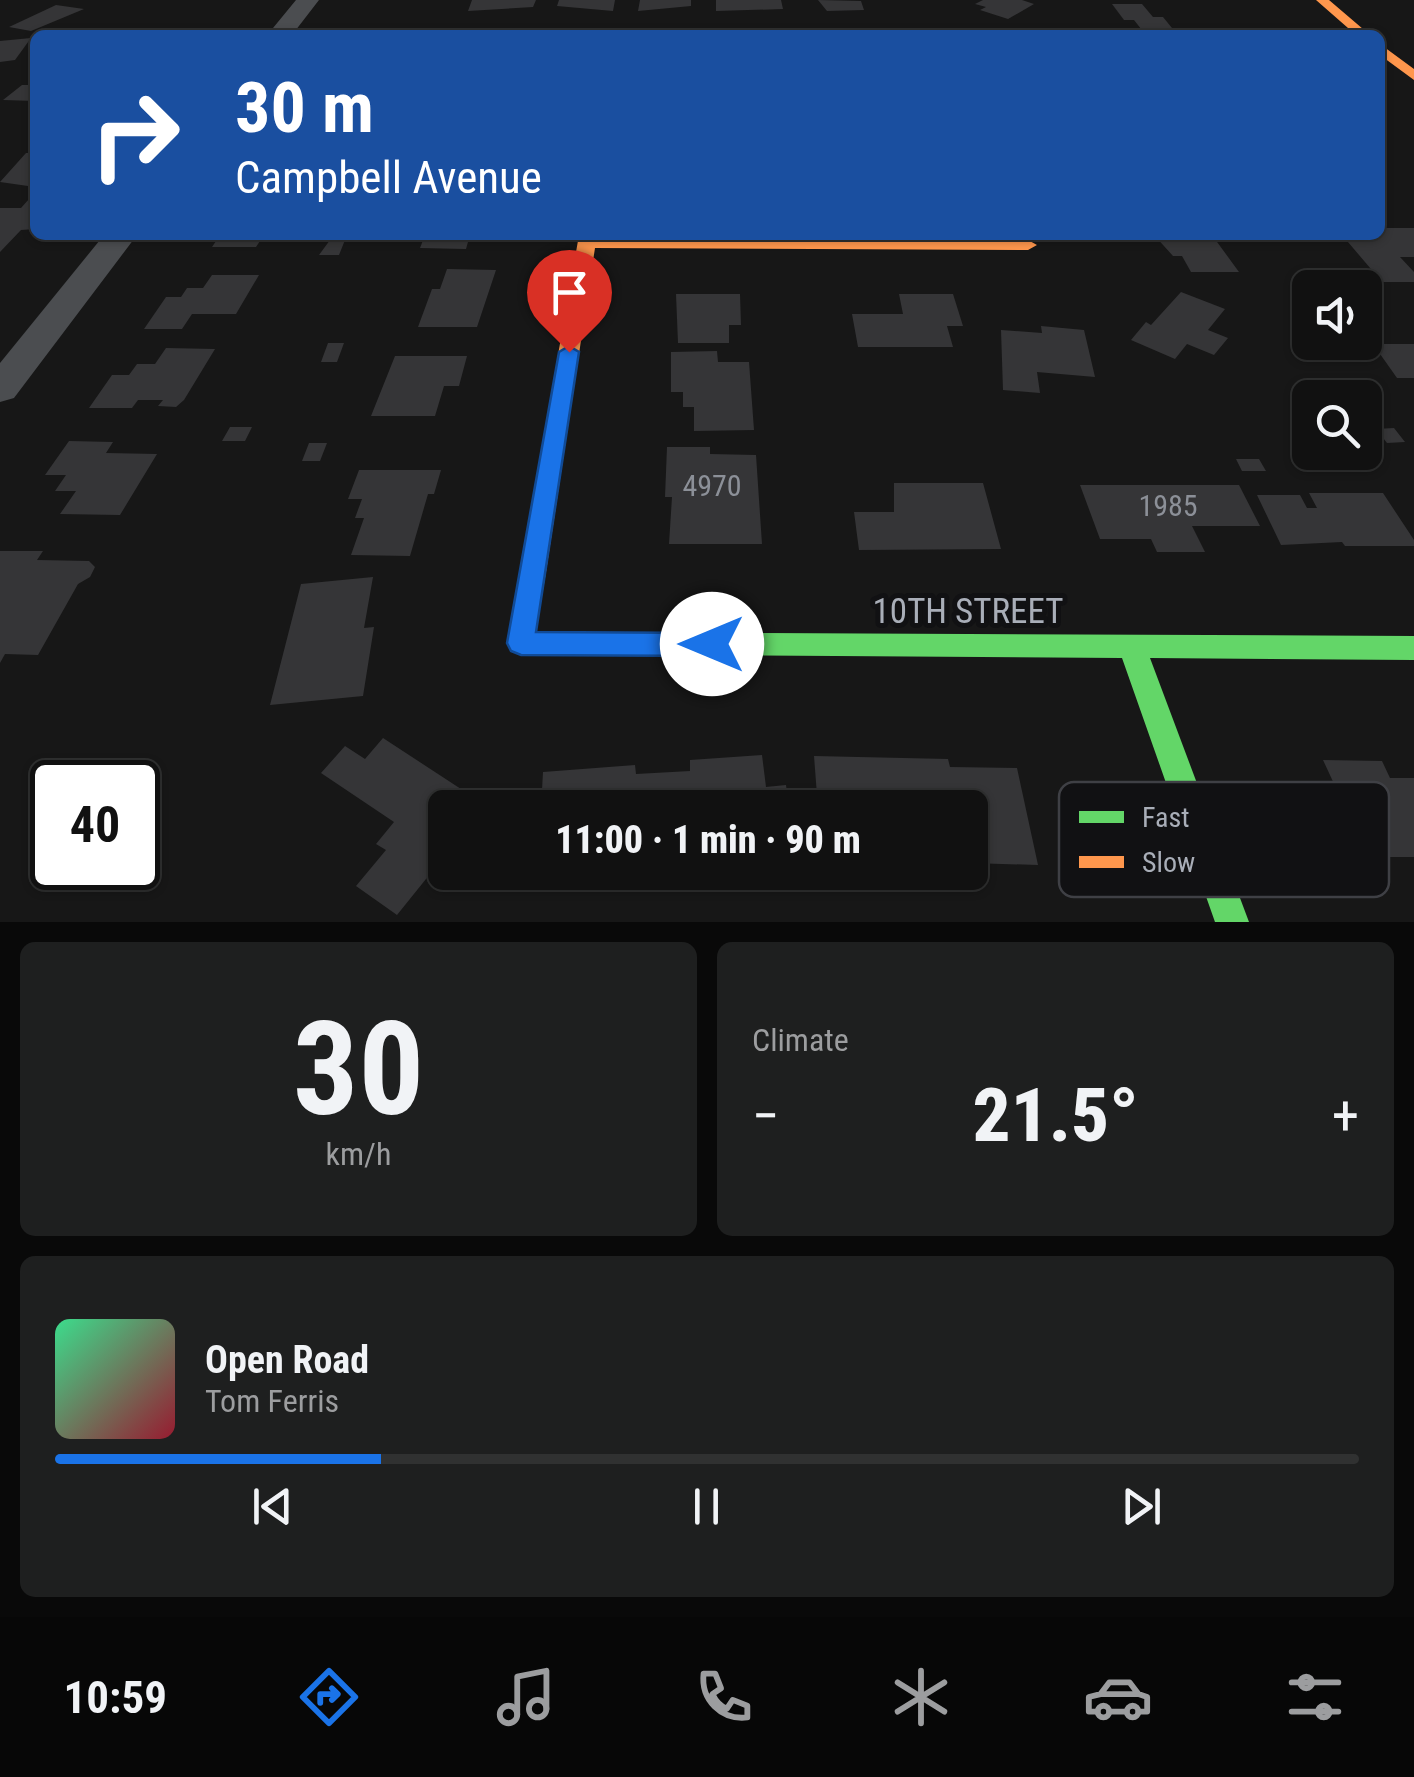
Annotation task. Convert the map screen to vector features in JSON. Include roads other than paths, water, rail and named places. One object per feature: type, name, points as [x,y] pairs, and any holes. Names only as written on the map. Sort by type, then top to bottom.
[{"type":"street","points":[[282,30],[308,0]]},
{"type":"street","points":[[1322,0],[1358,30]]},
{"type":"street","points":[[1385,52],[1414,76]]},
{"type":"street","points":[[0,389],[117,240]]},
{"type":"street","name":"10TH STREET","points":[[588,240],[521,643],[1414,648]]},
{"type":"street","points":[[661,240],[1028,245]]},
{"type":"street","points":[[1132,647],[1181,782]]},
{"type":"street","points":[[1223,897],[1232,922]]}]
